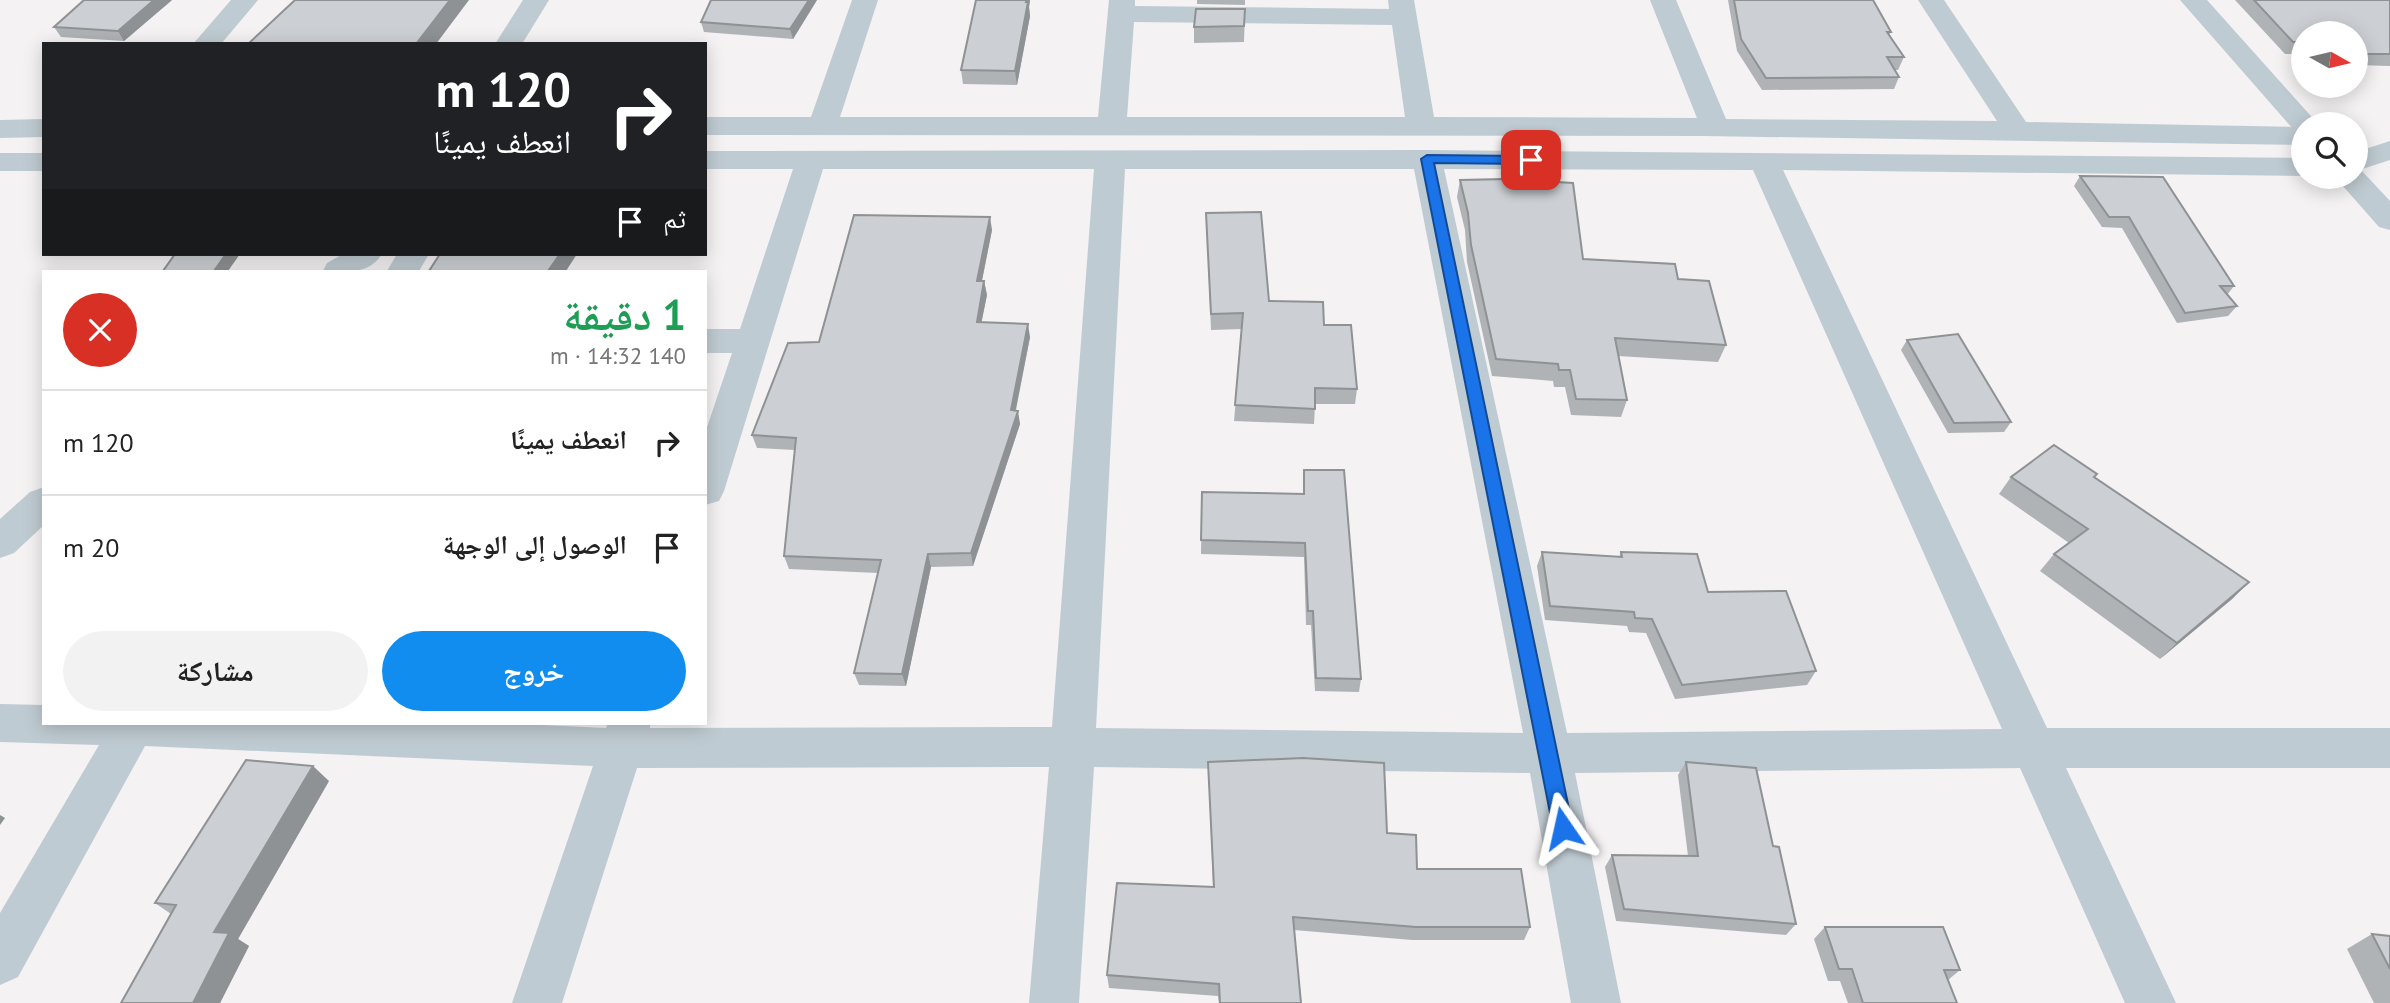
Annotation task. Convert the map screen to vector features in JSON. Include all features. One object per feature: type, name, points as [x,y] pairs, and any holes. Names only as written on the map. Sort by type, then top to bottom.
[{"type":"street","points":[[208,42],[245,0]]},
{"type":"street","points":[[509,42],[536,0]]},
{"type":"street","points":[[823,126],[865,0]]},
{"type":"street","points":[[1663,0],[1715,126]]},
{"type":"street","points":[[1931,0],[2016,129]]},
{"type":"street","points":[[2193,0],[2293,112]]},
{"type":"street","points":[[1054,1003],[1121,7],[1402,8],[1424,143],[1549,753],[1596,1003]]},
{"type":"street","points":[[707,127],[823,126],[1111,144]]},
{"type":"street","points":[[707,160],[811,160],[1111,144],[1424,143],[1715,126],[2291,136]]},
{"type":"street","points":[[0,129],[42,128]]},
{"type":"street","points":[[1424,143],[1764,161],[2291,167]]},
{"type":"street","points":[[2368,146],[2389,150]]},
{"type":"street","points":[[2368,158],[2389,150]]},
{"type":"street","points":[[707,485],[811,160]]},
{"type":"street","points":[[1764,161],[2151,1003]]},
{"type":"street","points":[[0,162],[42,162]]},
{"type":"street","points":[[2361,189],[2390,220]]},
{"type":"street","points":[[341,270],[363,256]]},
{"type":"street","points":[[707,341],[754,341]]},
{"type":"street","points":[[0,541],[42,504]]},
{"type":"street","points":[[0,723],[42,723]]},
{"type":"street","points":[[0,960],[133,725]]},
{"type":"street","points":[[179,725],[1073,747],[1549,753],[2033,748],[2390,748]]},
{"type":"street","points":[[537,1003],[626,735]]},
{"type":"building","points":[[84,0],[154,0],[118,31],[54,27]]},
{"type":"building","points":[[295,0],[450,0],[418,42],[250,42]]},
{"type":"building","points":[[711,0],[809,0],[790,29],[701,22]]},
{"type":"building","points":[[976,0],[1027,0],[1015,71],[961,70]]},
{"type":"building","points":[[1734,0],[1873,0],[1891,32],[1887,32],[1904,57],[1887,57],[1899,77],[1766,78],[1741,39]]},
{"type":"building","points":[[2254,0],[2390,0],[2390,54],[2368,54],[2368,21],[2291,21],[2291,40]]},
{"type":"building","points":[[1196,9],[1245,9],[1244,26],[1194,27]]},
{"type":"building","points":[[2080,176],[2163,177],[2234,286],[2220,286],[2237,306],[2185,313],[2129,217],[2109,217]]},
{"type":"building","points":[[1556,178],[1557,182],[1573,183],[1583,259],[1675,264],[1678,279],[1709,281],[1726,345],[1615,338],[1627,400],[1576,399],[1570,370],[1559,370],[1558,364],[1496,359],[1460,180]]},
{"type":"building","points":[[1261,212],[1269,301],[1323,302],[1324,325],[1351,325],[1357,389],[1315,388],[1315,409],[1235,405],[1243,313],[1211,314],[1206,213]]},
{"type":"building","points":[[854,215],[990,217],[977,281],[984,281],[977,322],[1028,324],[1011,410],[1018,411],[971,553],[928,554],[902,674],[854,673],[881,560],[784,556],[796,438],[752,435],[788,343],[819,342]]},
{"type":"building","points":[[174,256],[225,256],[215,270],[164,270]]},
{"type":"building","points":[[439,256],[559,256],[549,270],[430,270]]},
{"type":"building","points":[[1958,334],[2011,422],[1954,423],[1907,340]]},
{"type":"building","points":[[2054,445],[2097,474],[2094,477],[2249,582],[2177,643],[2054,554],[2088,529],[2011,477]]},
{"type":"building","points":[[1304,470],[1344,470],[1361,679],[1316,678],[1313,611],[1308,611],[1305,543],[1201,540],[1202,492],[1304,494]]},
{"type":"building","points":[[1542,552],[1622,557],[1621,552],[1697,554],[1708,592],[1786,591],[1816,671],[1682,685],[1652,619],[1635,618],[1634,612],[1550,606]]},
{"type":"building","points":[[1303,758],[1384,763],[1387,833],[1416,835],[1417,869],[1521,869],[1530,927],[1416,927],[1293,917],[1301,1003],[1220,1003],[1219,984],[1107,975],[1117,883],[1214,887],[1208,762]]},
{"type":"building","points":[[246,760],[313,766],[214,932],[229,933],[193,1003],[121,1003],[176,905],[155,903]]},
{"type":"building","points":[[1686,762],[1756,768],[1773,846],[1779,847],[1796,924],[1624,909],[1612,855],[1698,856]]},
{"type":"building","points":[[1825,927],[1943,927],[1960,970],[1944,970],[1957,1003],[1863,1003],[1852,969],[1839,969]]},
{"type":"building","points":[[2372,934],[2390,936],[2390,969]]},
{"type":"route","points":[[1531,160],[1427,159],[1563,828]]}]
